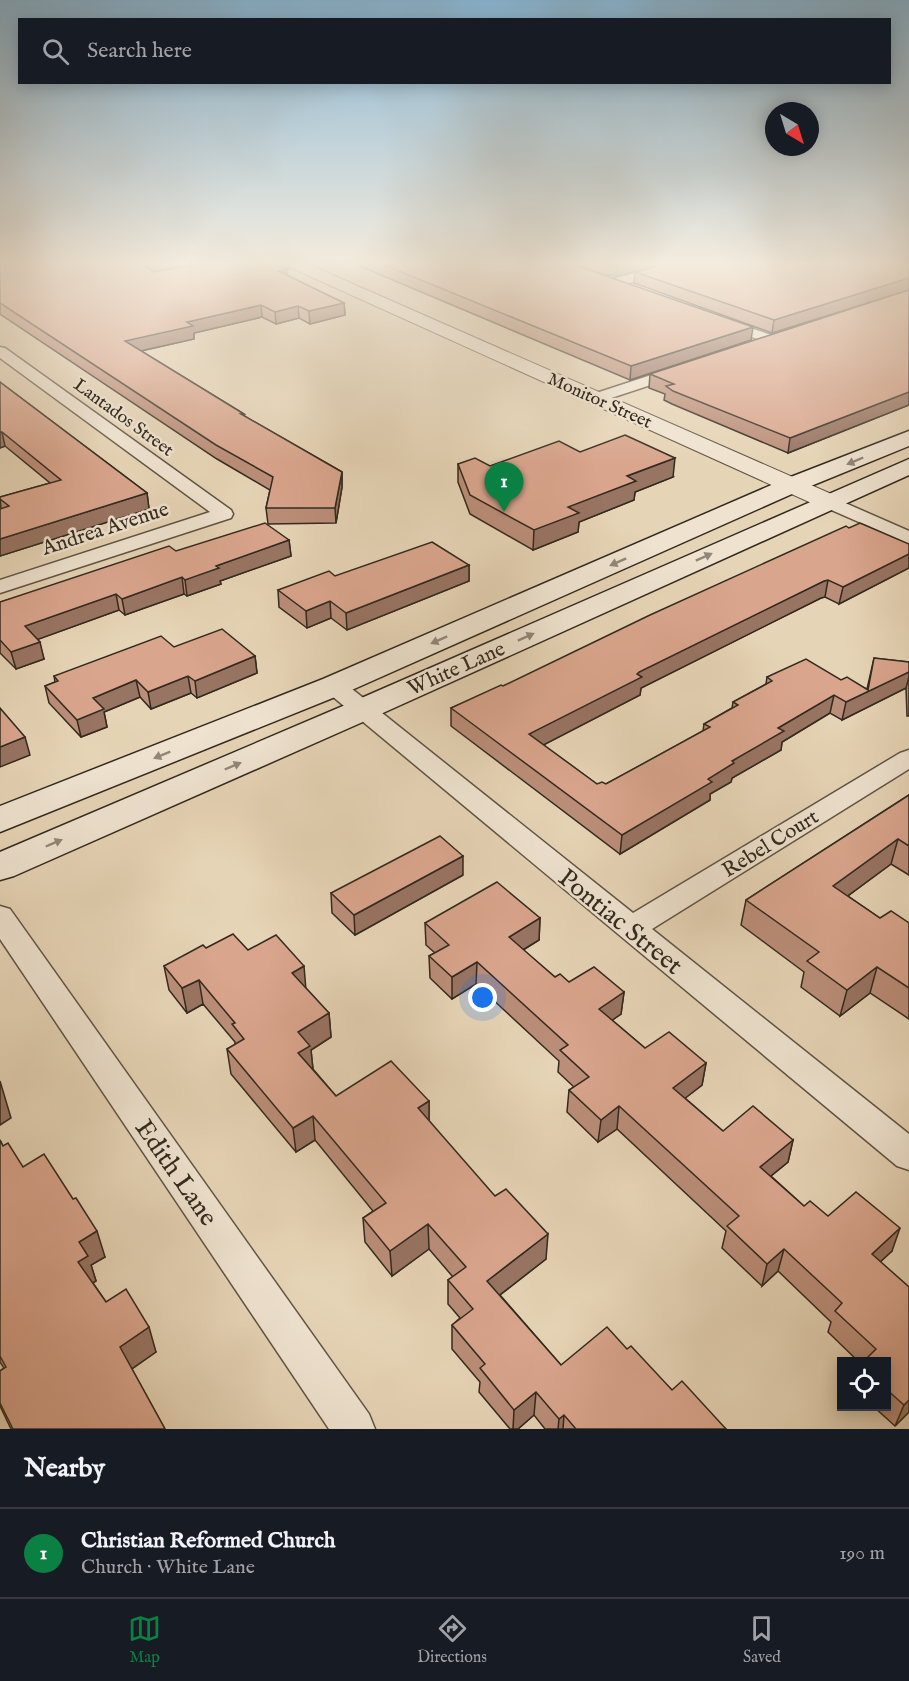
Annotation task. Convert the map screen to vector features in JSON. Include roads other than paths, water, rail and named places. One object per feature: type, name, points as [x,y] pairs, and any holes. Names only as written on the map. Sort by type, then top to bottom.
[{"type":"main road","name":"White Lane","points":[[0,820],[334,686],[792,485],[909,438]]},
{"type":"main road","name":"White Lane","points":[[0,867],[362,710],[909,466]]},
{"type":"street","name":"Monitor Street","points":[[442,329],[909,538]]},
{"type":"street","points":[[747,329],[778,338],[751,347]]},
{"type":"street","name":"Lantados Street","points":[[0,351],[224,514]]},
{"type":"street","points":[[596,398],[696,365]]},
{"type":"street","name":"Andrea Avenue","points":[[0,587],[224,514]]},
{"type":"street","name":"Pontiac Street","points":[[334,686],[909,1155]]},
{"type":"street","name":"Rebel Court","points":[[630,929],[909,758]]},
{"type":"street","name":"Edith Lane","points":[[0,916],[354,1429]]},
{"type":"place","name":"Christian Reformed Church","points":[[504,512]]}]
